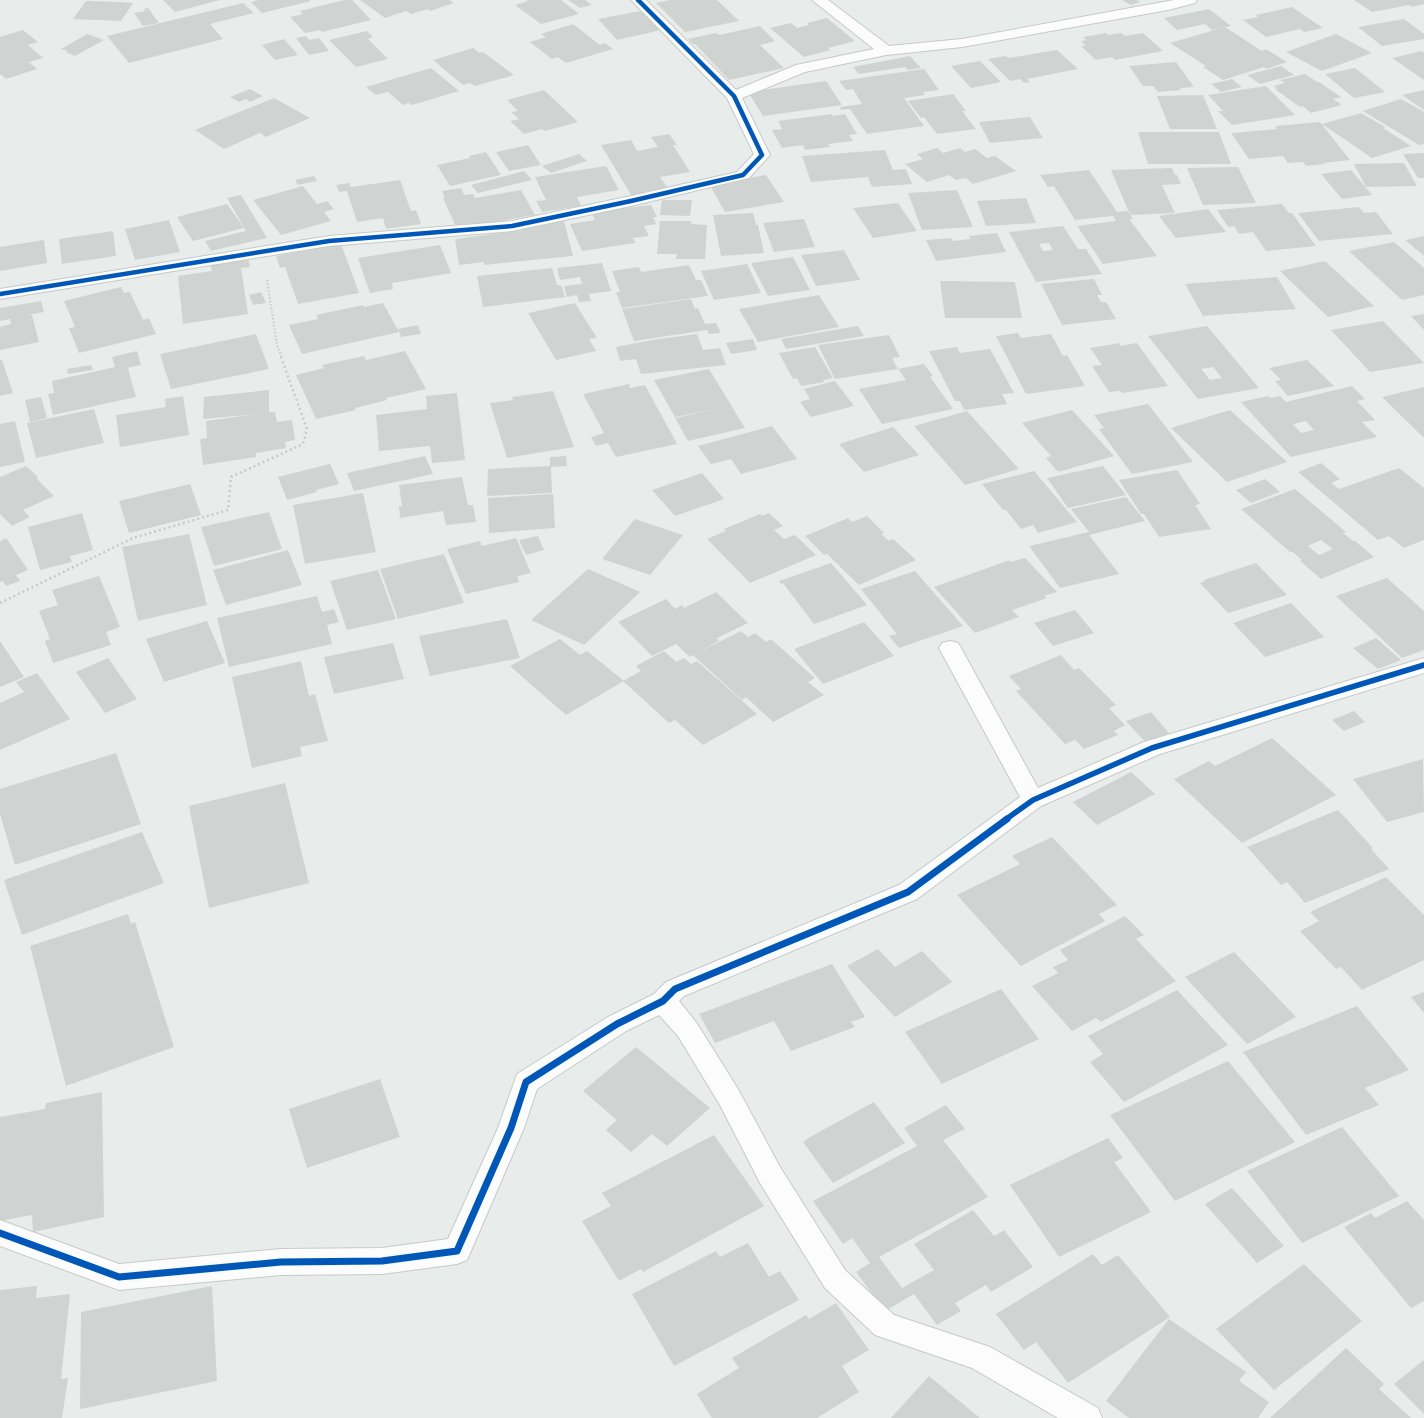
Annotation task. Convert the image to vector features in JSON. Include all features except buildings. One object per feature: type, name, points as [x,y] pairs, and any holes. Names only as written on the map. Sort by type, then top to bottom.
[{"type":"street","points":[[0,294],[329,241],[512,226],[631,202],[743,175],[762,155],[734,96],[638,0]]},
{"type":"street","points":[[819,0],[886,51]]},
{"type":"street","points":[[734,96],[801,68],[886,51],[962,42],[1168,6],[1190,0]]},
{"type":"street","points":[[950,648],[1033,800]]},
{"type":"street","points":[[0,1233],[119,1277],[281,1262],[382,1261],[457,1251],[512,1128],[526,1082],[617,1024],[663,1001],[675,989],[908,892],[1033,800],[1152,748],[1424,665]]},
{"type":"street","points":[[663,1001],[687,1029],[729,1097],[770,1175],[835,1279],[885,1325],[980,1357],[1087,1418]]},
{"type":"path","points":[[0,603],[132,538],[228,510],[231,477],[303,444],[307,429],[277,345],[263,252]]},
{"type":"cycle path","points":[[0,294],[329,241],[512,226],[631,201],[743,175],[762,155],[734,96],[638,0]]},
{"type":"cycle path","points":[[0,1233],[119,1277],[281,1262],[382,1261],[457,1251],[511,1128],[526,1082],[617,1024],[663,1001],[675,989],[908,892],[1033,800],[1152,748],[1424,665]]}]
